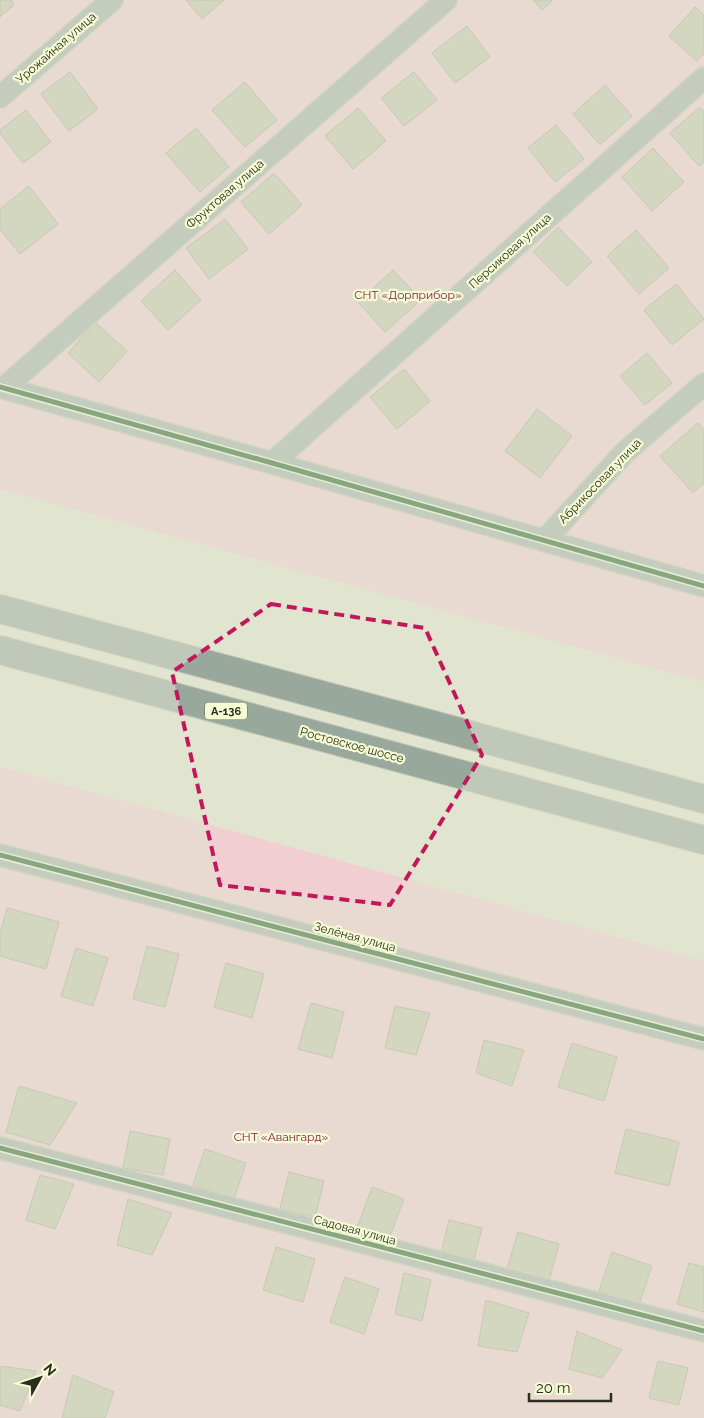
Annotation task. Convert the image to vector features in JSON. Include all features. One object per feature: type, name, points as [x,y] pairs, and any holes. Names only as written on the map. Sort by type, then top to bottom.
[{"type":"highway","points":[[0,609],[704,799]]},
{"type":"highway","name":"Ростовское шоссе","points":[[0,650],[704,840]]},
{"type":"street","name":"Урожайная улица","points":[[0,97],[112,0]]},
{"type":"street","name":"Фруктовая улица","points":[[2,388],[446,0]]},
{"type":"street","name":"Персиковая улица","points":[[272,462],[704,78]]},
{"type":"street","name":"Абрикосовая улица","points":[[544,541],[625,452],[704,384]]},
{"type":"street","points":[[2,388],[272,462],[704,586]]},
{"type":"street","name":"Зелёная улица","points":[[0,855],[704,1039]]},
{"type":"street","name":"Садовая улица","points":[[0,1148],[704,1332]]},
{"type":"highlighted area","points":[[271,604],[425,628],[482,755],[390,905],[220,885],[172,672]]},
{"type":"green space","name":"СНТ «Дорприбор»","points":[[0,0],[704,0],[704,682],[0,489]]},
{"type":"green space","name":"СНТ «Авангард»","points":[[0,767],[704,961],[704,1418],[0,1418]]},
{"type":"building","points":[[0,0],[11,0],[14,5],[0,17]]},
{"type":"building","points":[[186,0],[224,0],[202,19]]},
{"type":"building","points":[[533,0],[553,0],[542,10]]},
{"type":"building","points":[[695,7],[704,15],[704,53],[697,61],[669,36]]},
{"type":"building","points":[[467,26],[490,57],[455,83],[432,53]]},
{"type":"building","points":[[70,72],[98,109],[69,131],[41,94]]},
{"type":"building","points":[[414,72],[437,100],[404,126],[381,98]]},
{"type":"building","points":[[245,82],[277,120],[245,147],[212,110]]},
{"type":"building","points":[[605,85],[632,116],[600,145],[573,114]]},
{"type":"building","points":[[700,107],[704,112],[704,162],[699,166],[670,133]]},
{"type":"building","points":[[358,108],[386,141],[353,169],[325,136]]},
{"type":"building","points":[[26,110],[51,142],[23,163],[0,133],[0,130]]},
{"type":"building","points":[[556,125],[584,159],[555,182],[528,148]]},
{"type":"building","points":[[196,128],[229,167],[200,192],[166,153]]},
{"type":"building","points":[[653,148],[684,182],[652,211],[622,177]]},
{"type":"building","points":[[274,173],[302,205],[269,234],[241,202]]},
{"type":"building","points":[[29,186],[58,224],[20,254],[0,229],[0,209]]},
{"type":"building","points":[[225,219],[248,249],[209,279],[186,248]]},
{"type":"building","points":[[558,227],[592,262],[567,286],[533,252]]},
{"type":"building","points":[[636,230],[669,268],[639,294],[607,256]]},
{"type":"building","points":[[175,270],[201,300],[168,330],[141,301]]},
{"type":"building","points":[[393,270],[421,300],[385,332],[358,302]]},
{"type":"building","points":[[676,284],[704,319],[672,345],[644,310]]},
{"type":"building","points":[[95,322],[127,351],[99,382],[68,353]]},
{"type":"building","points":[[647,353],[672,383],[645,405],[620,376]]},
{"type":"building","points":[[404,369],[430,401],[397,429],[370,397]]},
{"type":"building","points":[[537,409],[572,436],[540,478],[505,451]]},
{"type":"building","points":[[698,423],[704,430],[704,483],[693,493],[660,456]]},
{"type":"building","points":[[7,908],[59,922],[46,969],[0,956],[0,934]]},
{"type":"building","points":[[147,946],[179,954],[165,1007],[133,999]]},
{"type":"building","points":[[76,948],[108,958],[93,1006],[61,996]]},
{"type":"building","points":[[226,963],[264,974],[252,1018],[214,1007]]},
{"type":"building","points":[[311,1003],[344,1012],[332,1058],[298,1049]]},
{"type":"building","points":[[395,1006],[430,1013],[416,1055],[385,1048]]},
{"type":"building","points":[[484,1040],[524,1050],[512,1086],[476,1073]]},
{"type":"building","points":[[572,1043],[617,1057],[604,1101],[558,1087]]},
{"type":"building","points":[[19,1086],[77,1103],[50,1145],[6,1132]]},
{"type":"building","points":[[626,1129],[679,1142],[669,1186],[615,1173]]},
{"type":"building","points":[[130,1131],[170,1139],[163,1175],[123,1168]]},
{"type":"building","points":[[205,1149],[246,1163],[234,1199],[193,1185]]},
{"type":"building","points":[[289,1172],[324,1181],[315,1217],[280,1209]]},
{"type":"building","points":[[40,1175],[74,1184],[55,1229],[26,1220]]},
{"type":"building","points":[[372,1187],[404,1199],[388,1241],[357,1228]]},
{"type":"building","points":[[128,1199],[172,1213],[152,1255],[117,1245]]},
{"type":"building","points":[[449,1220],[482,1228],[473,1263],[441,1254]]},
{"type":"building","points":[[518,1232],[559,1244],[549,1281],[507,1269]]},
{"type":"building","points":[[276,1247],[315,1259],[303,1302],[263,1290]]},
{"type":"building","points":[[612,1252],[652,1266],[639,1305],[599,1291]]},
{"type":"building","points":[[689,1263],[704,1267],[704,1312],[677,1304]]},
{"type":"building","points":[[404,1273],[431,1280],[422,1321],[395,1314]]},
{"type":"building","points":[[345,1277],[379,1289],[364,1334],[330,1322]]},
{"type":"building","points":[[486,1300],[529,1313],[517,1352],[478,1346]]},
{"type":"building","points":[[577,1331],[622,1350],[602,1378],[569,1369]]},
{"type":"building","points":[[658,1361],[688,1368],[679,1405],[649,1398]]},
{"type":"building","points":[[0,1366],[36,1371],[20,1411],[0,1405]]},
{"type":"building","points":[[73,1375],[114,1392],[105,1418],[62,1418]]},
{"type":"cycle path","points":[[0,387],[704,586]]},
{"type":"cycle path","points":[[0,855],[704,1039]]},
{"type":"cycle path","points":[[0,1148],[704,1331]]}]
